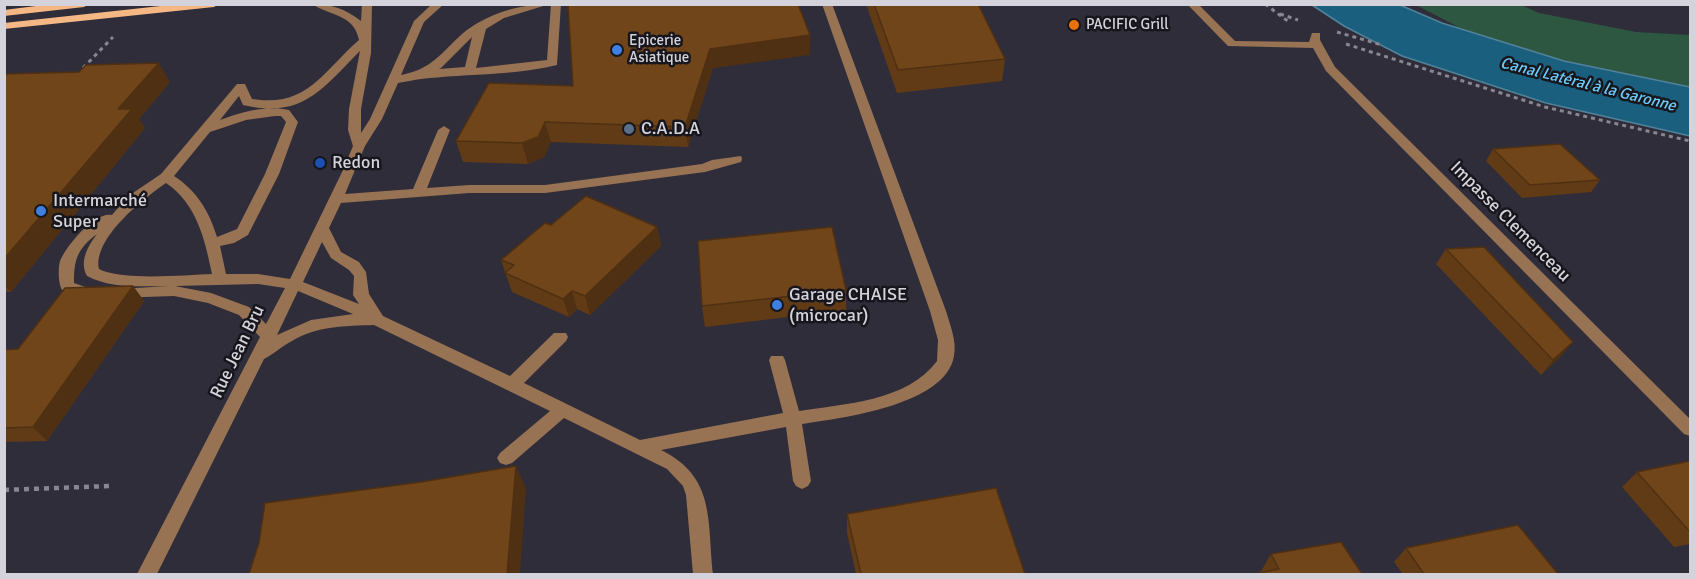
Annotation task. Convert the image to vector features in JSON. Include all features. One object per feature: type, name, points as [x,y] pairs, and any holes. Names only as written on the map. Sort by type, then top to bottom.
[{"type":"main road","points":[[4,13],[84,4]]},
{"type":"main road","points":[[4,26],[214,4]]},
{"type":"street","points":[[316,4],[338,9],[353,19],[366,40]]},
{"type":"street","points":[[359,146],[354,130],[354,114],[364,74],[366,4]]},
{"type":"street","name":"Rue Jean Bru","points":[[147,574],[294,285],[350,170],[359,146],[376,119],[419,21],[422,4]]},
{"type":"street","name":"Rue Jean Bru","points":[[419,21],[439,4]]},
{"type":"street","points":[[420,75],[437,66],[468,35],[481,26],[500,16],[545,4]]},
{"type":"street","points":[[391,81],[420,75],[553,63],[556,4]]},
{"type":"street","points":[[639,447],[840,411],[904,394],[927,382],[943,366],[948,346],[912,235],[827,4]]},
{"type":"street","points":[[1192,4],[1232,44],[1316,40]]},
{"type":"street","points":[[470,70],[481,26]]},
{"type":"street","points":[[267,335],[244,311],[211,298],[174,291],[95,295],[80,292],[67,286],[67,262],[84,237],[166,177],[241,86],[247,102],[267,105],[295,100],[311,93],[366,40]]},
{"type":"street","name":"Impasse Clemenceau","points":[[1316,40],[1330,69],[1690,429]]},
{"type":"street","points":[[206,129],[227,121],[269,111],[285,113],[292,122],[272,174],[243,232],[229,240],[213,243]]},
{"type":"street","points":[[418,193],[444,130]]},
{"type":"street","points":[[334,199],[469,189],[545,189],[705,168],[712,164],[736,159]]},
{"type":"street","points":[[166,177],[186,191],[213,243],[220,279]]},
{"type":"street","points":[[140,194],[104,233],[91,259],[92,271],[102,279],[259,279],[294,285],[377,319],[513,383],[562,410],[673,464],[690,483],[695,495],[703,574]]},
{"type":"street","points":[[321,227],[336,255],[354,266],[361,276],[360,295],[377,319]]},
{"type":"street","points":[[259,355],[292,333],[310,327],[330,321],[377,319]]},
{"type":"street","points":[[513,383],[560,337]]},
{"type":"street","points":[[777,360],[793,418],[802,481]]},
{"type":"street","points":[[506,458],[562,410]]},
{"type":"path","points":[[1265,4],[1284,20],[1316,40],[1545,107],[1690,141]]},
{"type":"path","points":[[78,73],[115,36]]},
{"type":"path","points":[[4,490],[109,486]]},
{"type":"green space","points":[[1416,5],[1521,5],[1539,13],[1636,32],[1690,35],[1690,87],[1564,61],[1464,30]]},
{"type":"water","name":"Canal Latéral à la Garonne","points":[[1312,5],[1400,5],[1442,23],[1564,61],[1690,87],[1690,136],[1546,103],[1402,56],[1344,26]]},
{"type":"building","points":[[568,4],[798,4],[810,35],[710,49],[685,127],[545,122],[538,137],[522,143],[456,141],[489,83],[573,86]]},
{"type":"building","points":[[874,4],[978,4],[1005,59],[898,70]]},
{"type":"building","name":"Intermarché Super","points":[[159,63],[118,109],[132,109],[4,259],[4,74],[79,72],[86,65]]},
{"type":"building","points":[[1560,144],[1600,180],[1530,185],[1493,149]]},
{"type":"building","points":[[586,196],[657,227],[585,296],[572,291],[563,299],[505,273],[514,265],[501,260],[545,223],[551,225]]},
{"type":"building","points":[[832,227],[846,290],[702,306],[698,241]]},
{"type":"building","points":[[1484,247],[1573,342],[1553,360],[1446,249]]},
{"type":"building","points":[[133,286],[33,427],[4,428],[4,386],[6,384],[4,384],[4,350],[18,349],[65,288]]},
{"type":"building","points":[[1690,461],[1690,532],[1637,472]]},
{"type":"building","points":[[516,466],[507,574],[249,574],[259,543],[265,503],[421,482]]},
{"type":"building","points":[[996,488],[1025,574],[861,574],[847,514]]},
{"type":"building","points":[[1518,525],[1558,574],[1424,574],[1406,548]]},
{"type":"building","points":[[1341,542],[1362,574],[1254,574],[1279,569],[1271,554]]},
{"type":"place","name":"PACIFIC Grill","points":[[1074,25]]},
{"type":"place","name":"Epicerie Asiatique","points":[[617,50]]},
{"type":"place","name":"C.A.D.A","points":[[629,129]]},
{"type":"place","name":"Redon","points":[[320,163]]},
{"type":"place","name":"Intermarché Super","points":[[41,211]]},
{"type":"place","name":"Garage CHAISE (microcar)","points":[[777,305]]}]
